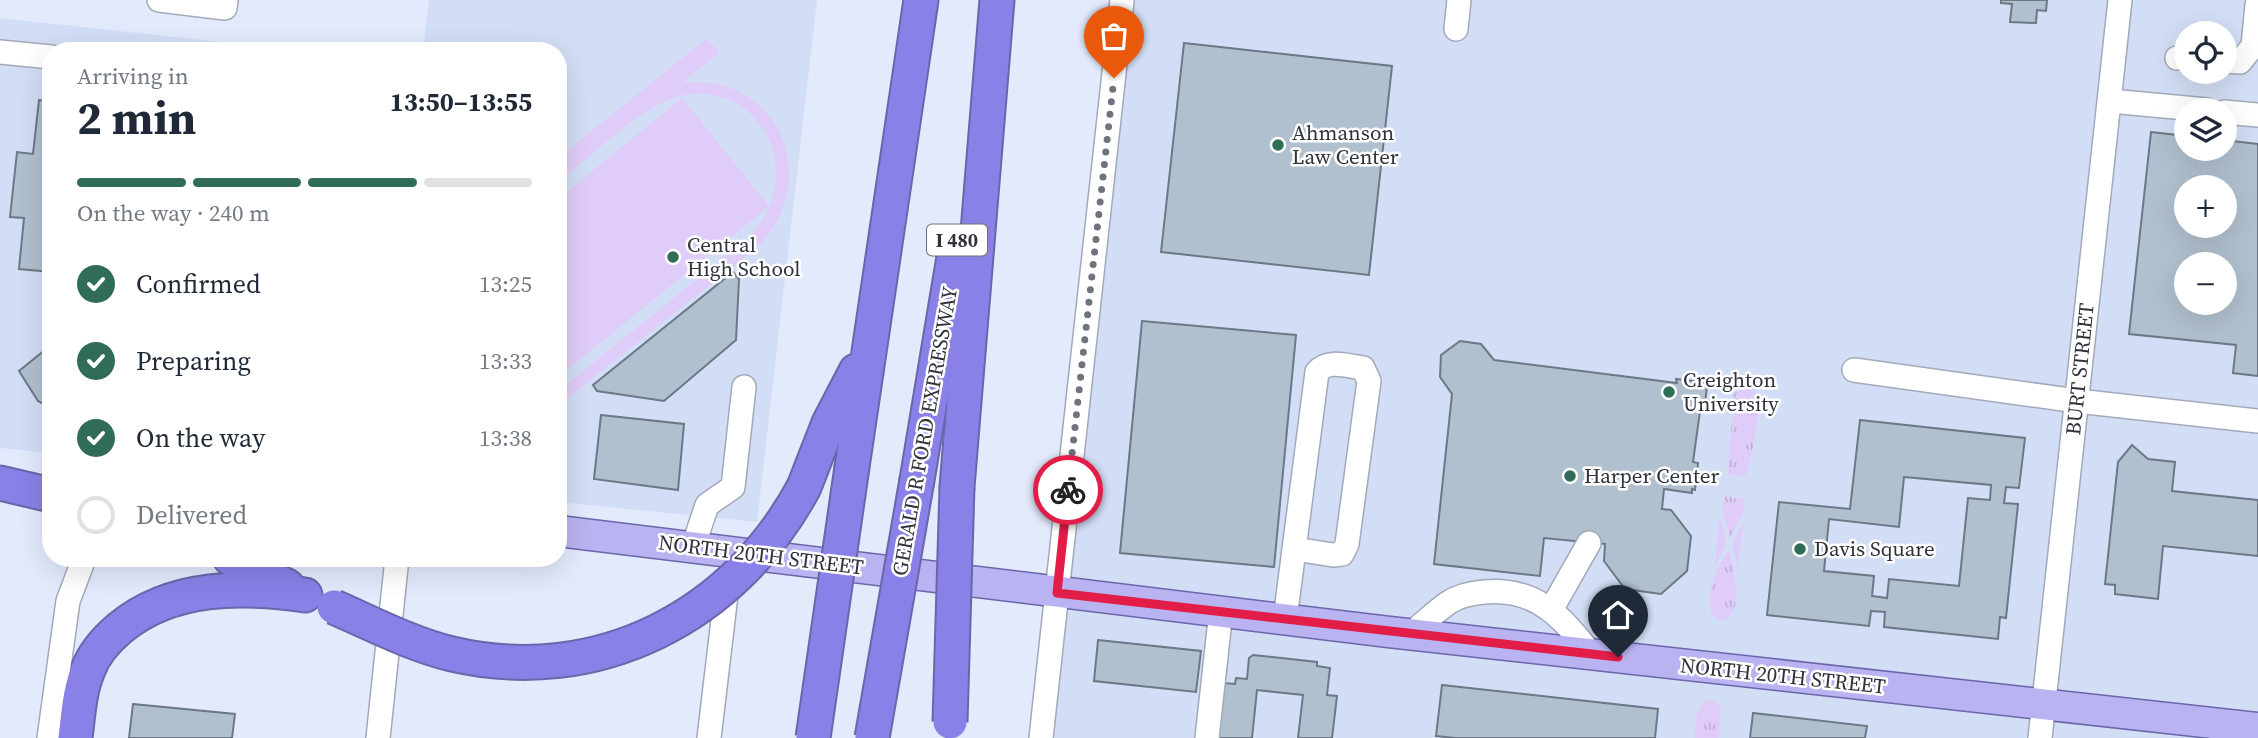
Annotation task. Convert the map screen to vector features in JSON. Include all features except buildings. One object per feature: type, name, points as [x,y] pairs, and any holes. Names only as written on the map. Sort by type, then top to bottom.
[{"type":"highway","points":[[813,738],[868,347],[921,0]]},
{"type":"highway","points":[[950,738],[957,487],[995,0]]},
{"type":"highway","name":"GERALD R FORD EXPRESSWAY","points":[[872,738],[995,0]]},
{"type":"highway","points":[[249,567],[419,644],[476,658],[541,662],[612,649],[648,636],[688,615],[739,576],[785,519],[804,487],[829,423],[868,347]]},
{"type":"highway","points":[[0,483],[42,493]]},
{"type":"highway","points":[[75,738],[80,693],[89,667],[111,636],[143,612],[174,598],[204,592],[257,590],[319,601]]},
{"type":"main road","points":[[0,483],[42,485]]},
{"type":"main road","name":"NORTH 20TH STREET","points":[[567,532],[1410,634],[2258,728]]},
{"type":"street","points":[[159,0],[225,8],[226,0]]},
{"type":"street","points":[[1041,738],[1122,0]]},
{"type":"street","points":[[1456,29],[1459,0]]},
{"type":"street","name":"BURT STREET","points":[[2040,738],[2120,0]]},
{"type":"street","points":[[2237,62],[2240,62],[2253,46],[2257,5]]},
{"type":"street","points":[[0,52],[42,56]]},
{"type":"street","points":[[2110,101],[2174,107]]},
{"type":"street","points":[[2237,113],[2258,115]]},
{"type":"street","points":[[1285,618],[1317,372],[1321,366],[1329,364],[1363,368],[1369,381],[1347,544],[1342,554],[1333,555],[1295,549]]},
{"type":"street","points":[[1854,370],[2077,401],[2258,421]]},
{"type":"street","points":[[693,547],[707,505],[733,487],[744,387]]},
{"type":"street","points":[[1551,610],[1589,543]]},
{"type":"street","points":[[709,738],[731,551]]},
{"type":"street","points":[[49,738],[68,601],[81,567]]},
{"type":"street","points":[[378,738],[396,567]]},
{"type":"street","points":[[1410,634],[1448,603],[1460,597],[1503,591],[1539,601],[1572,630],[1591,654]]},
{"type":"street","points":[[1207,738],[1222,611]]},
{"type":"shaded area","name":"Central High School","points":[[429,0],[817,0],[757,522],[567,503],[567,42],[424,42]]},
{"type":"shaded area","name":"Creighton University","points":[[1122,0],[2258,0],[2258,738],[1041,738]]},
{"type":"shaded area","points":[[0,18],[220,42],[42,42],[42,452],[0,448]]},
{"type":"green space","points":[[707,38],[719,53],[683,82],[721,85],[747,96],[767,112],[780,133],[788,156],[789,180],[784,205],[772,228],[755,249],[567,399],[567,384],[747,239],[766,215],[775,189],[775,162],[768,138],[754,117],[734,102],[709,94],[679,96],[665,101],[633,121],[567,176],[567,151]]},
{"type":"green space","points":[[682,98],[769,206],[567,370],[567,192]]},
{"type":"green space","points":[[1743,386],[1754,389],[1758,406],[1758,419],[1745,477],[1728,475],[1733,395]]},
{"type":"green space","points":[[1725,495],[1737,499],[1744,497],[1744,511],[1730,537],[1722,508]]},
{"type":"green space","points":[[1719,521],[1722,521],[1726,544],[1715,566]]},
{"type":"green space","points":[[1743,523],[1738,569],[1732,544]]},
{"type":"green space","points":[[1729,551],[1736,602],[1728,617],[1719,620],[1713,614],[1710,597],[1719,566]]},
{"type":"green space","points":[[1708,700],[1716,702],[1721,708],[1719,738],[1695,738],[1698,711]]},
{"type":"way so far","points":[[1068,490],[1114,78]]},
{"type":"place","name":"Ahmanson Law Center","points":[[1278,145]]},
{"type":"place","name":"Central High School","points":[[673,257]]},
{"type":"place","name":"Creighton University","points":[[1669,392]]},
{"type":"place","name":"Harper Center","points":[[1570,476]]},
{"type":"place","name":"Davis Square","points":[[1800,549]]},
{"type":"route","points":[[1068,490],[1057,593],[1618,657]]}]
